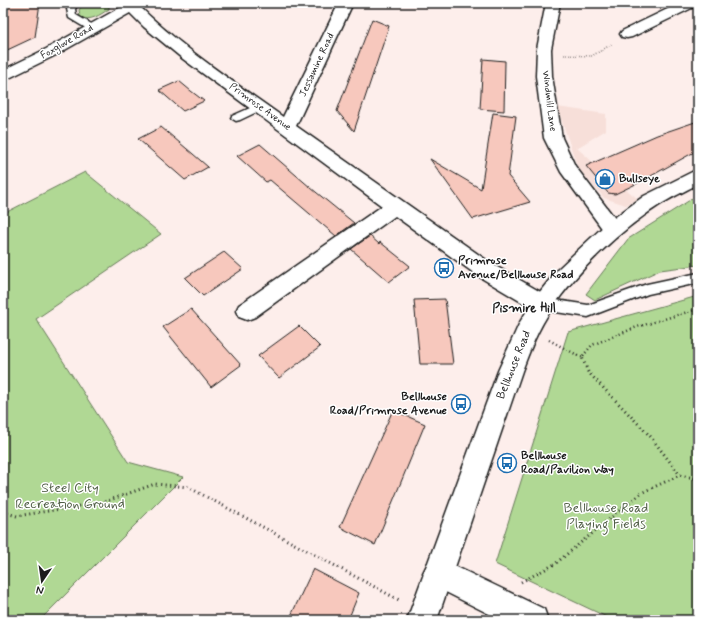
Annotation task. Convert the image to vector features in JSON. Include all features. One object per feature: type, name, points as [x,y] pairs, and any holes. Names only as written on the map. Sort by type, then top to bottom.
[{"type":"street","name":"Jessamine Road","points":[[287,127],[346,3]]},
{"type":"street","name":"Windmill Lane","points":[[553,3],[544,50],[544,76],[553,138],[567,168],[613,228]]},
{"type":"street","points":[[627,34],[690,3]]},
{"type":"street","name":"Foxglove Road","points":[[3,76],[51,52],[130,5]]},
{"type":"street","name":"Primrose Avenue","points":[[130,5],[149,24],[188,56],[260,106],[395,206],[485,270],[544,304]]},
{"type":"street","name":"Bellhouse Road","points":[[423,617],[510,371],[528,329],[565,275],[613,228],[651,201],[698,176]]},
{"type":"street","points":[[247,311],[395,206]]},
{"type":"street","points":[[438,574],[499,608],[534,620]]},
{"type":"lane","points":[[75,3],[72,9],[72,16],[92,28]]},
{"type":"lane","points":[[236,118],[260,106]]},
{"type":"lane","points":[[544,304],[588,311],[647,289],[698,278]]},
{"type":"path","points":[[544,50],[560,55],[592,56],[627,34]]},
{"type":"path","points":[[582,357],[592,345],[637,327],[698,309]]},
{"type":"path","points":[[528,329],[582,357],[588,372],[650,436],[680,475]]},
{"type":"path","points":[[499,608],[641,493],[680,475],[698,479]]},
{"type":"path","points":[[3,512],[18,516],[104,502],[155,484],[188,487],[423,617]]},
{"type":"shaded area","points":[[557,107],[606,114],[606,130],[577,148],[638,199],[626,205],[604,198],[578,168]]},
{"type":"green space","points":[[84,3],[109,3],[109,9],[95,17],[87,19],[80,17],[79,10]]},
{"type":"green space","name":"Steel City Recreation Ground","points":[[85,172],[161,234],[36,319],[128,462],[183,477],[40,620],[3,620],[3,214]]},
{"type":"green space","points":[[698,195],[698,265],[660,270],[595,300],[586,294],[628,239]]},
{"type":"green space","name":"Bellhouse Road Playing Fields","points":[[698,296],[698,620],[613,620],[495,564],[568,332]]},
{"type":"building","points":[[3,3],[40,3],[35,37],[3,52]]},
{"type":"building","points":[[372,19],[389,26],[354,131],[337,111]]},
{"type":"building","points":[[483,59],[505,61],[504,111],[480,109]]},
{"type":"building","points":[[179,81],[204,101],[183,111],[159,90]]},
{"type":"building","points":[[493,113],[516,116],[508,176],[530,202],[473,219],[430,159],[481,189]]},
{"type":"building","points":[[698,121],[698,150],[615,194],[608,193],[586,166],[657,135]]},
{"type":"building","points":[[161,127],[208,167],[185,180],[138,139]]},
{"type":"building","points":[[260,144],[354,223],[336,236],[270,180],[266,182],[237,156]]},
{"type":"building","points":[[370,236],[410,266],[389,282],[351,249]]},
{"type":"building","points":[[224,252],[243,269],[203,296],[185,278]]},
{"type":"building","points":[[445,299],[453,364],[420,364],[414,300]]},
{"type":"building","points":[[191,309],[241,365],[211,387],[163,327]]},
{"type":"building","points":[[299,326],[320,347],[279,378],[258,356]]},
{"type":"building","points":[[393,410],[425,424],[375,545],[340,527]]},
{"type":"building","points":[[313,569],[359,593],[348,620],[289,620]]},
{"type":"place","name":"Bullseye","points":[[605,179]]},
{"type":"place","name":"Primrose Avenue/Bellhouse Road","points":[[444,268]]},
{"type":"place","name":"Bellhouse Road/Primrose Avenue","points":[[461,404]]},
{"type":"place","name":"Bellhouse Road/Pavilion Way","points":[[507,463]]},
{"type":"district","name":"Pismire Hill","points":[[524,308]]}]
